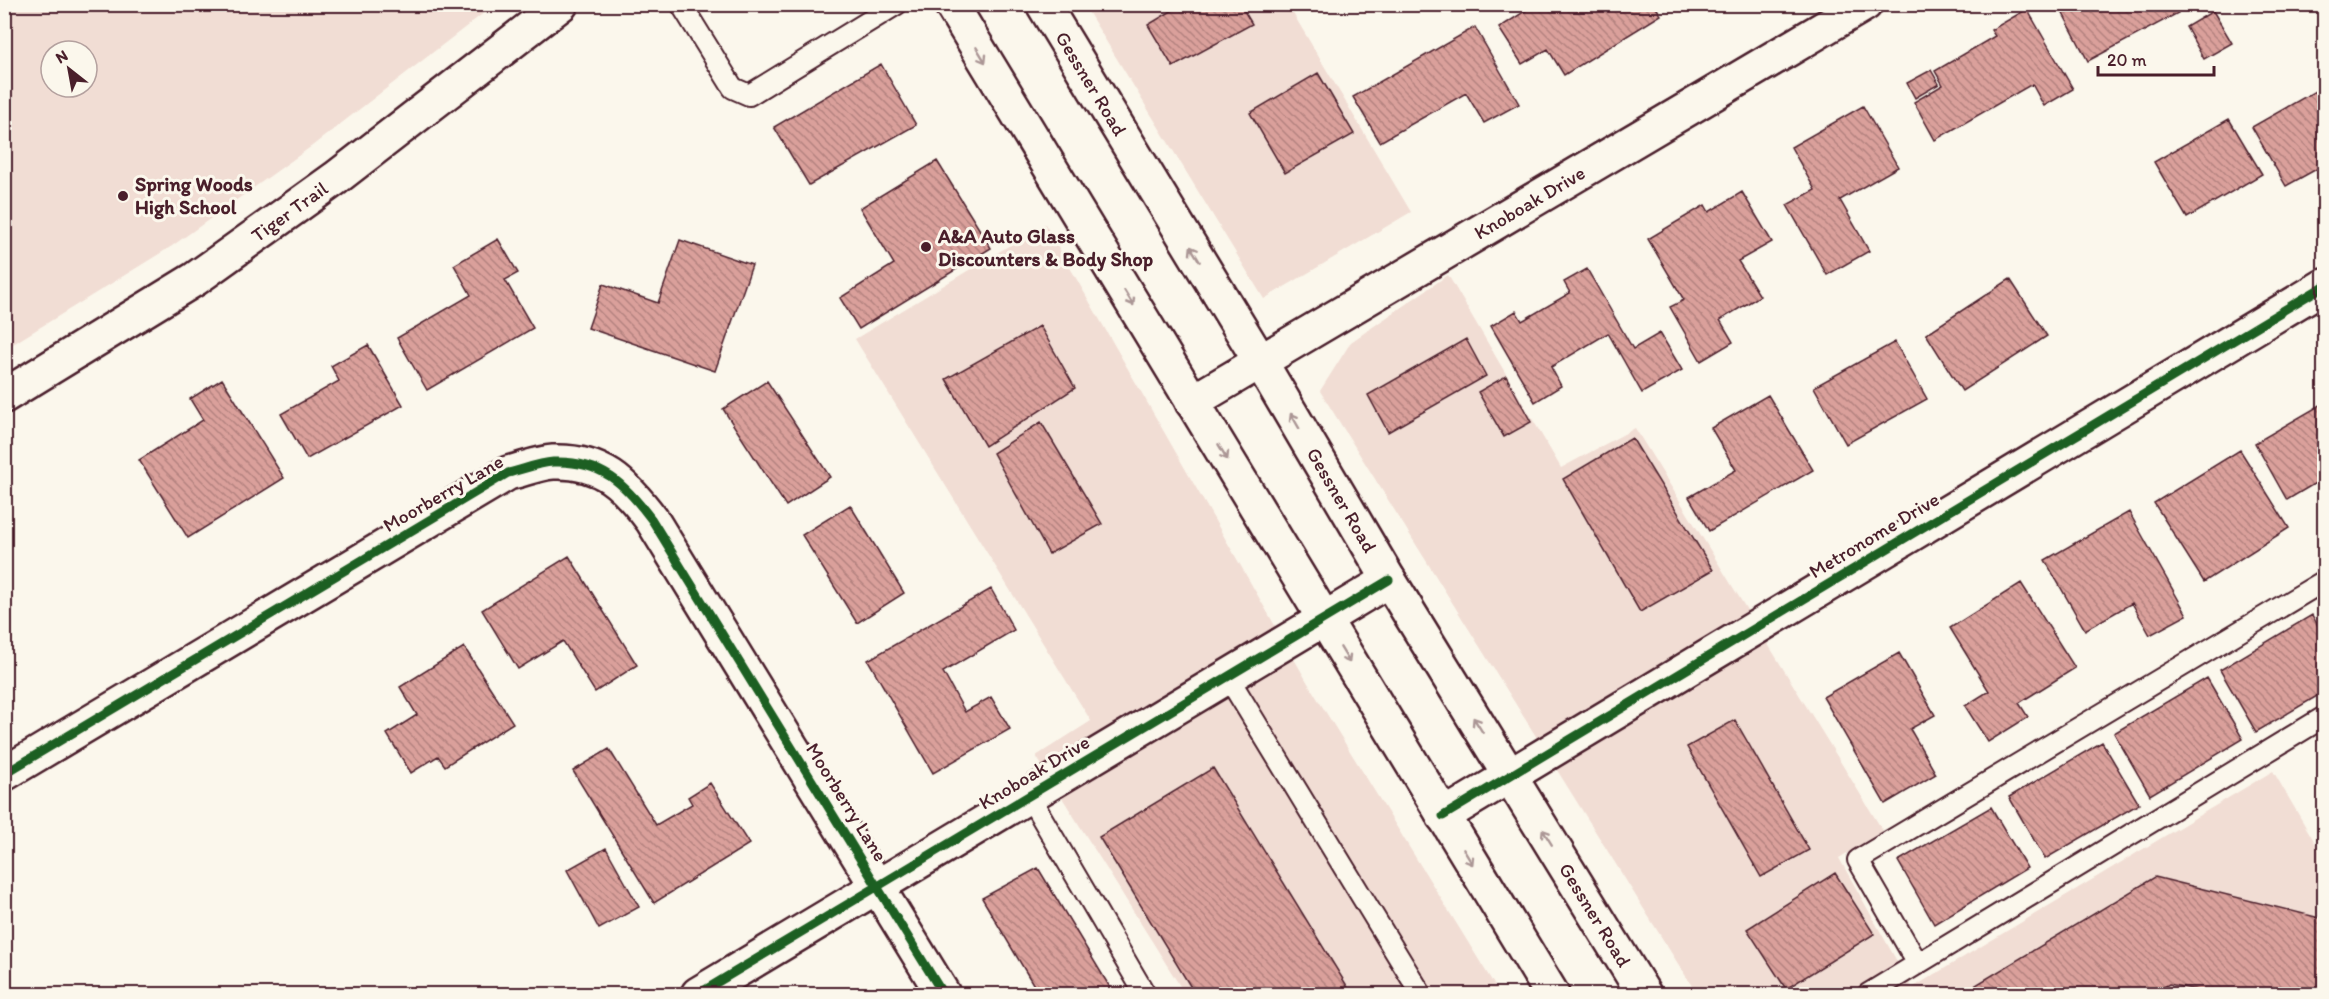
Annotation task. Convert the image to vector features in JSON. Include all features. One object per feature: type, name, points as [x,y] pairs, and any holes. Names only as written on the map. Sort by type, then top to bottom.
[{"type":"street","name":"Tiger Trail","points":[[4,396],[195,279],[336,178],[561,4]]},
{"type":"street","points":[[951,4],[1552,994]]},
{"type":"street","name":"Gessner Road","points":[[1043,4],[1260,361],[1389,580],[1644,994]]},
{"type":"street","name":"Knoboak Drive","points":[[1192,402],[1864,4]]},
{"type":"street","name":"Metronome Drive","points":[[1443,816],[2325,286]]},
{"type":"street","name":"Moorberry Lane","points":[[4,774],[508,473],[553,462],[600,468],[628,488],[652,520],[943,994]]},
{"type":"street","name":"Knoboak Drive","points":[[698,994],[1389,580]]},
{"type":"lane","points":[[681,4],[733,88],[749,95],[897,4]]},
{"type":"lane","points":[[1918,964],[1858,860],[2325,581]]},
{"type":"lane","points":[[1228,677],[1421,994]]},
{"type":"lane","points":[[1868,994],[2324,719]]},
{"type":"lane","points":[[1029,796],[1145,994]]},
{"type":"shaded area","name":"Spring Woods High School","points":[[5,4],[494,5],[312,146],[172,246],[5,349]]},
{"type":"shaded area","points":[[1084,5],[1288,5],[1411,212],[1264,299]]},
{"type":"shaded area","points":[[1045,224],[1309,685],[1500,994],[1185,994],[1036,756],[1091,721],[855,339]]},
{"type":"shaded area","points":[[1448,275],[1561,468],[1635,428],[1883,831],[1839,858],[1912,988],[2273,771],[2324,858],[2324,994],[1697,994],[1320,391],[1351,342]]},
{"type":"building","points":[[1183,4],[1240,4],[1252,24],[1173,67],[1148,25]]},
{"type":"building","points":[[1536,4],[1654,4],[1661,15],[1564,75],[1548,49],[1522,64],[1499,28]]},
{"type":"building","points":[[2058,4],[2174,4],[2178,13],[2088,61]]},
{"type":"building","points":[[2027,9],[2073,89],[2044,106],[2032,84],[1935,140],[1914,102],[1943,85],[1935,71],[1995,36],[1991,30]]},
{"type":"building","points":[[2213,11],[2232,43],[2204,59],[2186,27]]},
{"type":"building","points":[[1475,27],[1519,104],[1484,123],[1466,93],[1380,142],[1353,97]]},
{"type":"building","points":[[881,64],[916,125],[809,185],[774,127]]},
{"type":"building","points":[[1931,70],[1939,84],[1915,98],[1907,83]]},
{"type":"building","points":[[1318,73],[1354,134],[1285,173],[1250,113]]},
{"type":"building","points":[[2324,86],[2324,165],[2286,186],[2252,127]]},
{"type":"building","points":[[1863,106],[1898,167],[1840,200],[1869,251],[1827,275],[1787,205],[1815,190],[1791,147]]},
{"type":"building","points":[[2229,119],[2262,174],[2187,218],[2154,162]]},
{"type":"building","points":[[937,161],[991,248],[859,329],[840,298],[894,264],[860,208]]},
{"type":"building","points":[[1742,192],[1772,242],[1738,261],[1760,296],[1720,320],[1733,342],[1701,361],[1670,307],[1684,300],[1648,239],[1705,205],[1709,212]]},
{"type":"building","points":[[498,239],[518,273],[505,280],[533,328],[427,390],[397,338],[471,295],[454,265]]},
{"type":"building","points":[[680,240],[752,265],[715,371],[588,328],[603,284],[658,303]]},
{"type":"building","points":[[1587,269],[1633,349],[1660,333],[1682,370],[1642,393],[1608,333],[1551,367],[1561,386],[1535,402],[1491,326],[1516,311],[1522,321],[1570,293],[1564,282]]},
{"type":"building","points":[[2010,279],[2047,336],[1962,391],[1926,334]]},
{"type":"building","points":[[1040,326],[1075,388],[985,446],[946,379]]},
{"type":"building","points":[[1466,339],[1486,376],[1388,432],[1368,395]]},
{"type":"building","points":[[1895,342],[1927,399],[1846,444],[1814,387]]},
{"type":"building","points":[[368,345],[403,405],[307,459],[281,414],[339,381],[331,366]]},
{"type":"building","points":[[1506,376],[1531,422],[1504,437],[1478,392]]},
{"type":"building","points":[[222,379],[284,478],[188,538],[139,460],[203,420],[190,399]]},
{"type":"building","points":[[767,381],[830,477],[786,506],[723,409]]},
{"type":"building","points":[[1768,395],[1813,470],[1709,531],[1689,497],[1736,470],[1711,428]]},
{"type":"building","points":[[2324,403],[2324,478],[2287,500],[2255,443]]},
{"type":"building","points":[[1041,422],[1102,524],[1049,554],[993,453]]},
{"type":"building","points":[[1632,438],[1713,570],[1640,612],[1563,479]]},
{"type":"building","points":[[2240,450],[2289,528],[2204,582],[2154,503]]},
{"type":"building","points":[[850,505],[904,593],[857,623],[802,535]]},
{"type":"building","points":[[2129,512],[2187,615],[2150,635],[2132,603],[2085,630],[2045,560]]},
{"type":"building","points":[[569,556],[637,665],[595,692],[563,641],[518,669],[482,610]]},
{"type":"building","points":[[2021,583],[2075,668],[2019,703],[2028,717],[1988,742],[1965,706],[1989,691],[1950,628]]},
{"type":"building","points":[[991,589],[1014,630],[943,672],[965,712],[991,697],[1010,729],[933,773],[868,660]]},
{"type":"building","points":[[2312,615],[2324,636],[2324,692],[2256,732],[2220,670]]},
{"type":"building","points":[[464,647],[513,723],[445,766],[438,756],[411,773],[387,734],[417,715],[400,687]]},
{"type":"building","points":[[1899,653],[1935,715],[1910,729],[1936,774],[1885,804],[1823,697]]},
{"type":"building","points":[[2207,678],[2243,739],[2150,795],[2114,733]]},
{"type":"building","points":[[1735,720],[1809,850],[1761,877],[1687,747]]},
{"type":"building","points":[[2102,742],[2139,804],[2045,859],[2009,797]]},
{"type":"building","points":[[609,749],[656,825],[692,804],[688,797],[710,783],[749,844],[654,903],[573,771]]},
{"type":"building","points":[[1213,768],[1352,994],[1195,994],[1099,837]]},
{"type":"building","points":[[1991,807],[2027,868],[1934,924],[1898,861]]},
{"type":"building","points":[[606,848],[639,907],[599,929],[567,870]]},
{"type":"building","points":[[1038,868],[1114,994],[1039,994],[982,898]]},
{"type":"building","points":[[1835,873],[1874,934],[1786,989],[1747,929]]},
{"type":"building","points":[[2155,877],[2324,919],[2324,994],[2214,994],[2169,984],[2152,994],[1961,994]]},
{"type":"cycle path","points":[[1443,816],[2324,286]]},
{"type":"cycle path","points":[[4,774],[508,473],[553,462],[585,465],[599,470],[622,485],[652,520],[943,994]]},
{"type":"cycle path","points":[[698,994],[1389,580]]},
{"type":"place","name":"Spring Woods High School","points":[[123,196]]},
{"type":"place","name":"A&A Auto Glass Discounters & Body Shop","points":[[926,247]]}]
